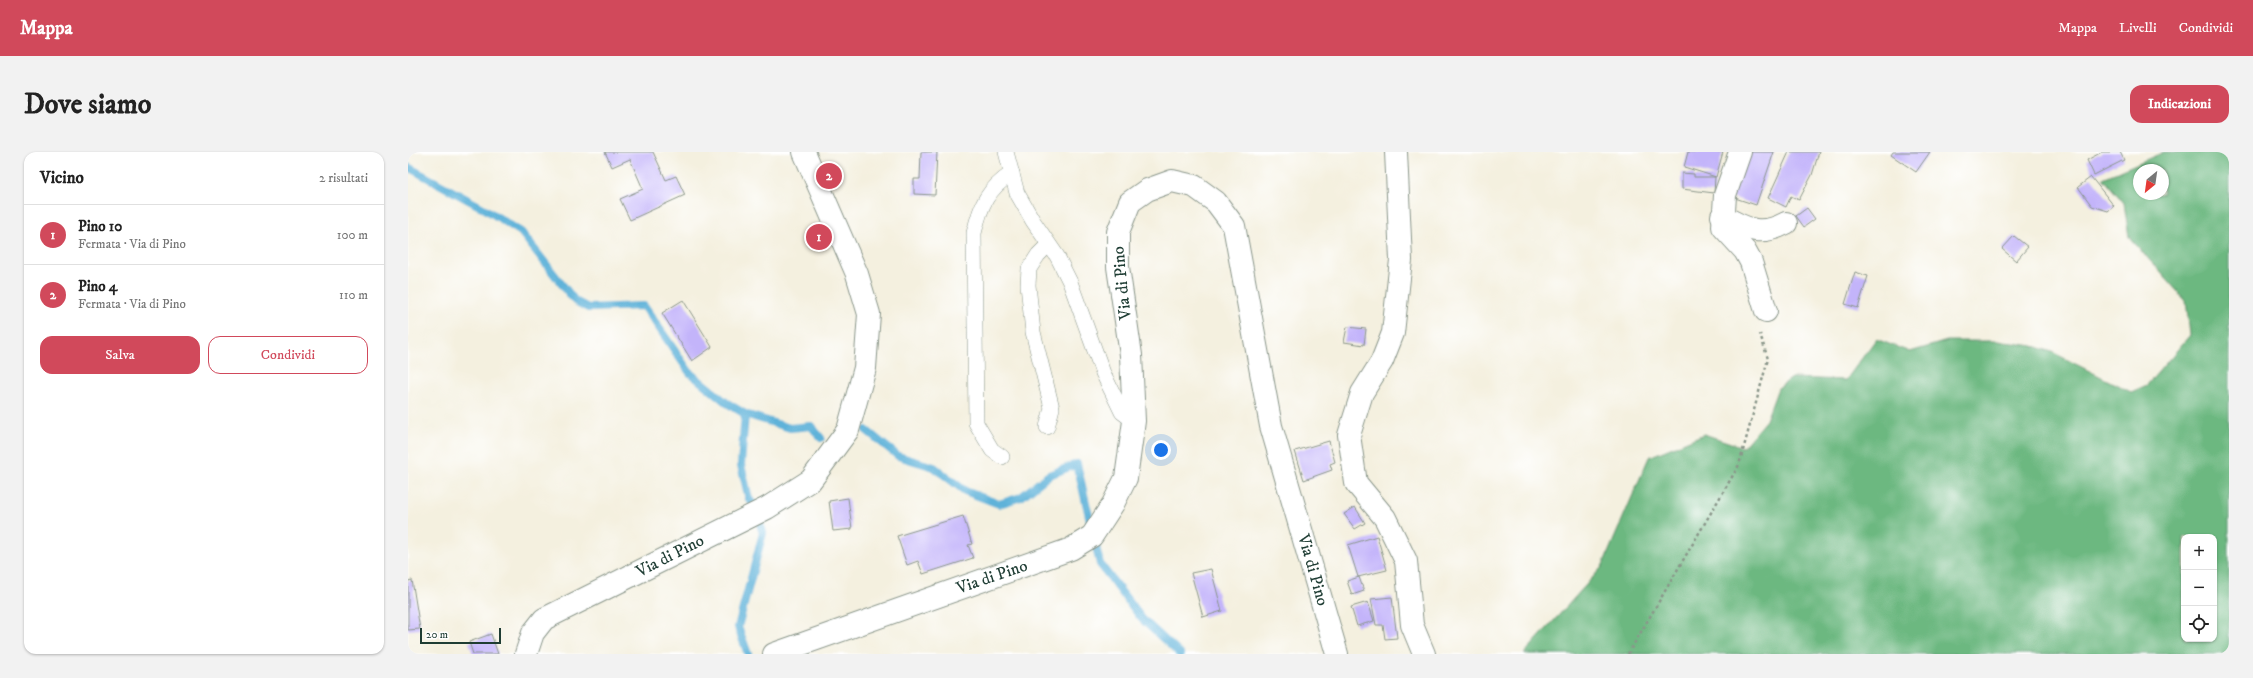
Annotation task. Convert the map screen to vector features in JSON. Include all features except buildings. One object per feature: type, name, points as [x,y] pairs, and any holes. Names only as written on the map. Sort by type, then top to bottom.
[{"type":"street","name":"Via di Pino","points":[[526,654],[533,633],[544,619],[767,508],[811,480],[848,430],[865,368],[869,314],[857,274],[804,152]]},
{"type":"street","points":[[1396,152],[1401,260],[1393,333],[1382,361],[1362,393],[1349,436],[1356,483],[1385,518],[1406,561],[1412,625],[1424,654]]},
{"type":"street","points":[[1740,152],[1725,194],[1722,216],[1723,227],[1745,251],[1751,262],[1762,319]]},
{"type":"street","name":"Via di Pino","points":[[774,654],[1071,550],[1092,536],[1114,504],[1126,478],[1134,421],[1131,355],[1118,267],[1118,232],[1130,202],[1147,190],[1172,181],[1194,186],[1216,202],[1234,226],[1271,426],[1337,654]]},
{"type":"street","points":[[1722,216],[1760,231],[1769,231],[1786,223]]},
{"type":"lane","points":[[1006,152],[1017,193],[1048,245],[1057,256],[1070,282],[1103,373],[1122,412],[1134,421]]},
{"type":"lane","points":[[1002,457],[992,450],[976,423],[974,233],[981,207],[987,196],[998,182],[1012,172]]},
{"type":"lane","points":[[1047,427],[1052,408],[1033,332],[1028,285],[1029,269],[1038,254],[1048,245]]},
{"type":"path","points":[[1628,654],[1739,466],[1768,360],[1762,319]]},
{"type":"green space","points":[[2164,152],[2229,152],[2229,654],[1524,654],[1602,567],[1649,457],[1704,434],[1743,447],[1766,420],[1778,388],[1792,378],[1846,380],[1876,339],[1910,352],[1947,341],[1998,341],[2034,346],[2052,352],[2131,392],[2147,385],[2190,335],[2186,301],[2129,237],[2124,203],[2103,178],[2133,165],[2133,200],[2169,200],[2169,164],[2136,164]]},
{"type":"waterway","points":[[408,167],[485,209],[521,232],[575,301],[588,308],[644,306],[690,373],[727,403],[745,414],[790,428],[811,426],[821,438]]},
{"type":"waterway","points":[[745,414],[741,465],[749,499],[754,505],[763,533],[738,627],[748,654]]},
{"type":"waterway","points":[[866,430],[898,456],[934,467],[965,491],[999,504],[1021,497],[1049,475],[1077,464],[1100,564],[1142,619],[1180,654]]},
{"type":"place","name":"Pino 4","points":[[829,176]]},
{"type":"place","name":"Pino 10","points":[[819,237]]}]
